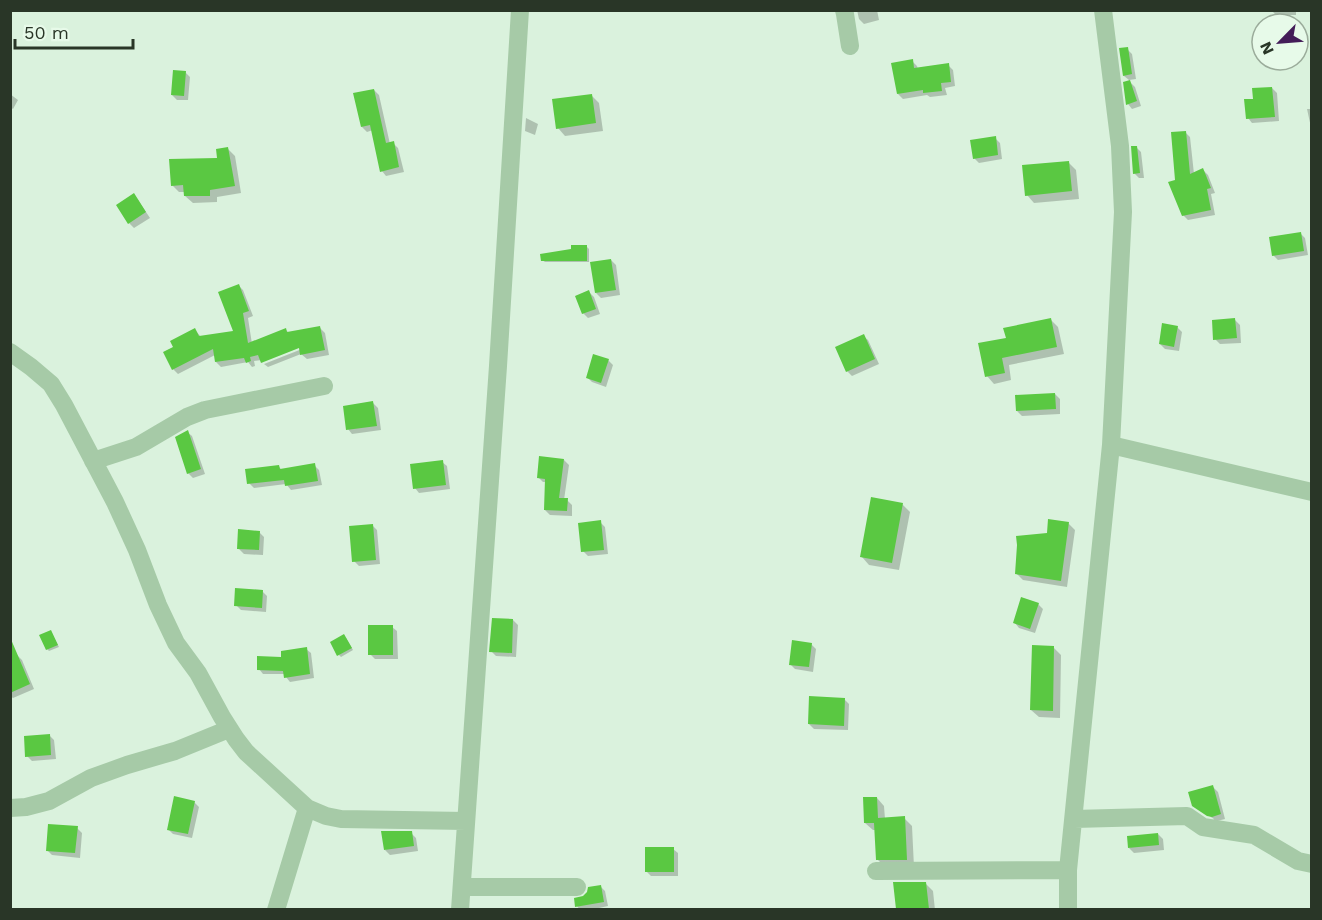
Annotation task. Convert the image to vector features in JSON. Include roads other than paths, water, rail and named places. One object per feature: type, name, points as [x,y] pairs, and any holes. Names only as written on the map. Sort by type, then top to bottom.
[{"type":"street","points":[[460,909],[520,10]]},
{"type":"street","points":[[844,10],[850,46]]},
{"type":"street","points":[[1068,909],[1068,870],[1112,445],[1123,212],[1120,146],[1103,10]]},
{"type":"street","points":[[10,352],[51,384],[64,405],[115,502],[176,643],[198,673],[229,729],[246,752],[307,808],[326,816],[341,819],[466,821]]},
{"type":"street","points":[[93,461],[136,447],[170,426],[205,410],[324,386]]},
{"type":"street","points":[[1112,445],[1311,492]]},
{"type":"street","points":[[10,808],[26,807],[49,801],[91,778],[175,751],[229,729]]},
{"type":"street","points":[[276,909],[307,808]]},
{"type":"street","points":[[1074,819],[1187,816],[1203,827],[1254,835],[1298,861],[1311,864]]},
{"type":"street","points":[[876,871],[1068,870]]},
{"type":"street","points":[[462,887],[577,887]]}]
